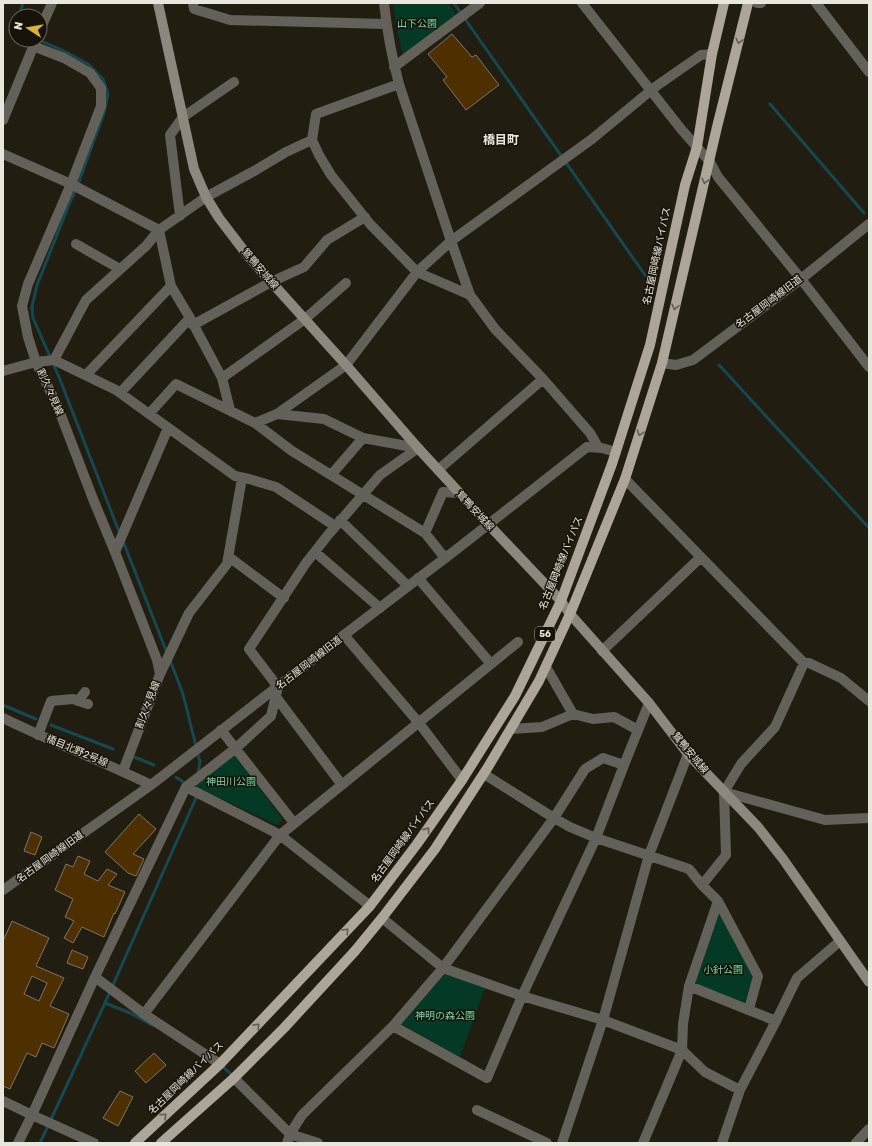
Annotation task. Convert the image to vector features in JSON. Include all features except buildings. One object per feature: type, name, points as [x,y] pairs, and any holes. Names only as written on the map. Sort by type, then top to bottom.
[{"type":"main road","name":"鴛鴨安城線","points":[[158,3],[194,169],[206,197],[219,218],[248,256],[458,493],[561,601],[570,614],[649,703],[688,754],[758,827],[783,859],[840,941],[868,977]]},
{"type":"main road","name":"名古屋岡崎線バイパス","points":[[135,1143],[220,1064],[370,906],[417,844],[462,780],[515,696],[561,601],[612,464],[650,345],[685,185],[697,147],[712,54],[724,3]]},
{"type":"main road","name":"56","points":[[161,1143],[234,1078],[284,1028],[355,951],[435,849],[484,774],[540,681],[570,614],[625,479],[662,362],[717,127],[748,3]]},
{"type":"street","points":[[193,3],[194,8],[230,20],[386,24]]},
{"type":"street","points":[[384,3],[386,24],[399,84],[470,295],[495,329],[543,379],[590,432],[598,447],[616,452]]},
{"type":"street","points":[[394,66],[480,3]]},
{"type":"street","points":[[582,3],[651,91],[710,162],[718,177],[801,279],[869,367]]},
{"type":"street","points":[[756,3],[762,3]]},
{"type":"street","points":[[816,3],[869,72]]},
{"type":"street","points":[[3,120],[32,48]]},
{"type":"street","name":"割久々見線","points":[[44,48],[90,73],[101,88],[102,106],[71,184],[28,284],[22,306],[28,337],[36,362],[57,405],[157,660],[160,674],[123,771]]},
{"type":"street","points":[[255,423],[277,414],[346,365],[417,272],[451,241],[586,144],[651,91],[701,54],[712,54]]},
{"type":"street","points":[[180,216],[170,135],[183,117],[234,82]]},
{"type":"street","points":[[399,84],[316,114],[312,140],[331,175],[370,224],[417,272],[470,295]]},
{"type":"street","points":[[54,360],[86,300],[146,246],[159,230],[206,197],[286,152],[312,140]]},
{"type":"street","points":[[3,154],[71,184],[159,230]]},
{"type":"street","points":[[120,392],[192,321],[304,267],[327,240],[365,217]]},
{"type":"street","name":"名古屋岡崎線旧道","points":[[662,362],[676,365],[693,360],[801,279],[869,224]]},
{"type":"street","points":[[159,230],[171,286],[192,321],[222,378],[230,410]]},
{"type":"street","points":[[76,244],[120,269]]},
{"type":"street","points":[[222,378],[305,319],[346,282]]},
{"type":"street","points":[[86,376],[171,286]]},
{"type":"street","points":[[3,371],[36,362],[54,360],[120,392],[235,476],[276,487],[338,523],[408,586]]},
{"type":"street","points":[[438,470],[543,379]]},
{"type":"street","points":[[149,414],[176,384],[230,410],[255,423],[292,451],[425,533],[445,558]]},
{"type":"street","points":[[277,414],[324,419],[363,438],[418,448]]},
{"type":"street","points":[[115,552],[168,428]]},
{"type":"street","points":[[331,475],[363,438]]},
{"type":"street","name":"名古屋岡崎線旧道","points":[[3,890],[151,785],[587,447],[598,447]]},
{"type":"street","points":[[18,1143],[95,977],[186,787],[236,748],[271,716],[278,687],[249,649],[315,552],[338,523],[380,475],[418,448]]},
{"type":"street","points":[[160,674],[189,613],[227,564],[242,478]]},
{"type":"street","points":[[625,479],[804,663],[809,663],[841,678],[869,701]]},
{"type":"street","points":[[425,533],[443,492],[458,493]]},
{"type":"street","points":[[315,552],[380,608]]},
{"type":"street","points":[[228,557],[284,598]]},
{"type":"street","points":[[602,650],[701,557]]},
{"type":"street","points":[[418,578],[491,664]]},
{"type":"street","points":[[344,635],[420,723],[462,780]]},
{"type":"street","points":[[144,1014],[280,835],[294,822],[420,723],[518,642]]},
{"type":"street","points":[[702,885],[726,855],[724,792],[741,764],[775,727],[804,663]]},
{"type":"street","points":[[546,667],[573,714]]},
{"type":"street","points":[[38,735],[51,700],[74,698],[83,702],[85,692]]},
{"type":"street","points":[[276,698],[342,785]]},
{"type":"street","points":[[393,1026],[487,1078],[522,996],[596,838],[649,703]]},
{"type":"street","points":[[511,729],[542,727],[573,714],[593,719],[614,717],[638,730]]},
{"type":"street","name":"橋目北野2号線","points":[[3,718],[38,735],[123,771],[151,785]]},
{"type":"street","points":[[221,730],[294,822]]},
{"type":"street","points":[[562,1143],[603,1020],[649,856],[688,754]]},
{"type":"street","points":[[288,1138],[302,1115],[393,1026],[443,968],[554,818],[585,769],[603,758],[624,765]]},
{"type":"street","points":[[484,774],[570,827],[596,838],[689,868],[718,902],[758,976],[749,1009]]},
{"type":"street","points":[[186,787],[280,835],[370,906]]},
{"type":"street","points":[[724,792],[825,820],[869,818]]},
{"type":"street","points":[[643,1143],[682,1050],[683,1024],[689,986],[718,902]]},
{"type":"street","points":[[382,918],[443,968],[522,996],[603,1020],[682,1050],[705,1072],[740,1090]]},
{"type":"street","points":[[722,1143],[740,1090],[797,978],[840,941]]},
{"type":"street","points":[[95,977],[144,1014],[220,1064]]},
{"type":"street","points":[[689,986],[776,1021]]},
{"type":"street","points":[[234,1078],[288,1138],[318,1143]]},
{"type":"street","points":[[3,1101],[94,1143]]},
{"type":"street","points":[[476,1110],[547,1143]]},
{"type":"street","points":[[856,1143],[869,1129]]},
{"type":"green space","name":"山下公園","points":[[393,3],[449,3],[457,17],[404,60],[396,25]]},
{"type":"green space","name":"神田川公園","points":[[234,755],[283,819],[277,825],[194,786]]},
{"type":"green space","name":"小針公園","points":[[719,913],[753,975],[745,1004],[692,984]]},
{"type":"green space","name":"神明の森公園","points":[[445,973],[485,988],[460,1057],[401,1024]]},
{"type":"waterway","points":[[21,8],[23,3]]},
{"type":"waterway","points":[[454,3],[460,12]]},
{"type":"waterway","points":[[465,19],[645,275]]},
{"type":"waterway","points":[[48,44],[88,64],[103,79],[108,94],[104,113],[77,187],[37,285],[32,307],[33,318],[59,377],[120,534]]},
{"type":"waterway","points":[[770,104],[864,213]]},
{"type":"waterway","points":[[719,365],[869,528]]},
{"type":"waterway","points":[[123,541],[167,653]]},
{"type":"waterway","points":[[170,660],[183,694],[196,746]]},
{"type":"waterway","points":[[3,705],[36,719]]},
{"type":"waterway","points":[[51,725],[113,749]]},
{"type":"waterway","points":[[197,752],[200,761],[198,774]]},
{"type":"waterway","points":[[134,757],[154,765]]},
{"type":"waterway","points":[[176,777],[183,782]]},
{"type":"waterway","points":[[40,1143],[105,1003],[196,798],[196,795]]},
{"type":"waterway","points":[[105,1003],[130,1013],[154,1026]]},
{"type":"waterway","points":[[221,1065],[233,1076]]},
{"type":"district","name":"橋目町","points":[[501,140]]}]
